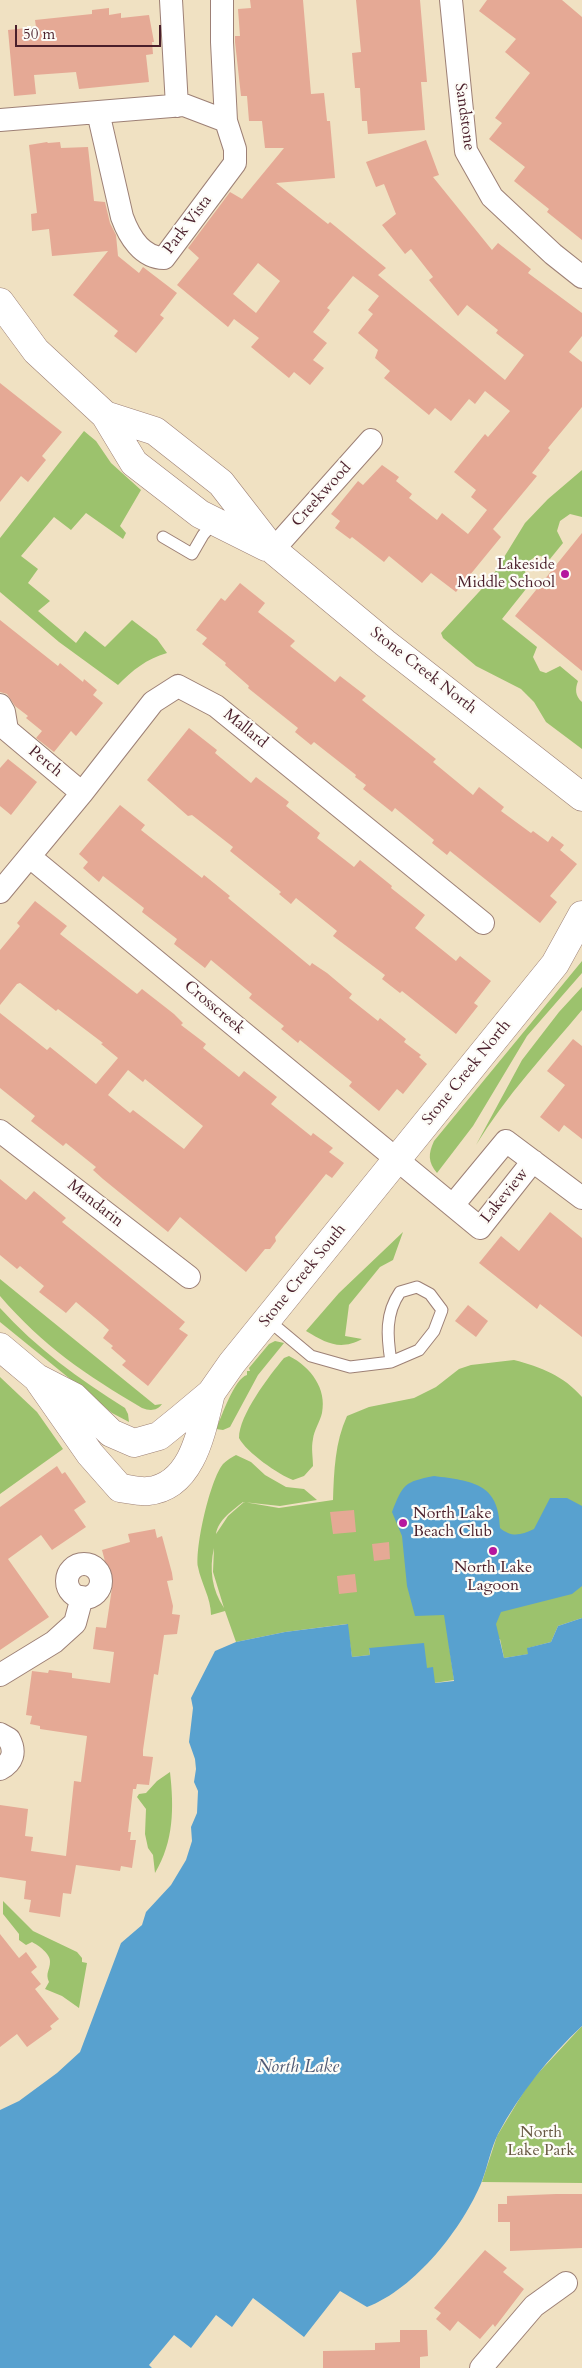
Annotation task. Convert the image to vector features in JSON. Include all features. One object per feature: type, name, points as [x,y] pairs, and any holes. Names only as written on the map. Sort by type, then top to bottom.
[{"type":"street","points":[[171,0],[177,106]]},
{"type":"street","name":"Park Vista","points":[[98,112],[122,217],[127,231],[146,254],[164,258],[235,163],[236,149],[226,121],[222,0]]},
{"type":"street","name":"Sandstone","points":[[451,0],[466,151],[492,197],[552,254],[582,277]]},
{"type":"street","points":[[0,120],[184,105],[226,121]]},
{"type":"street","name":"Stone Creek North","points":[[0,302],[36,352],[105,415],[134,463],[200,514],[273,550]]},
{"type":"street","name":"Stone Creek North","points":[[105,415],[155,431],[221,483],[273,550],[384,642],[580,793]]},
{"type":"street","name":"Creekwood","points":[[273,550],[371,440]]},
{"type":"street","name":"Mallard","points":[[30,857],[153,702],[178,686],[216,706],[483,923]]},
{"type":"street","name":"Perch","points":[[0,705],[4,712],[4,730],[82,793]]},
{"type":"street","points":[[0,892],[30,857]]},
{"type":"street","name":"Crosscreek","points":[[30,857],[398,1159]]},
{"type":"street","name":"Stone Creek North","points":[[398,1159],[555,964],[582,915]]},
{"type":"street","name":"Stone Creek North","points":[[555,964],[582,946]]},
{"type":"street","name":"Mandarin","points":[[0,1131],[189,1277]]},
{"type":"street","name":"Lakeview","points":[[453,1205],[506,1141],[582,1198]]},
{"type":"street","name":"Lakeview","points":[[398,1159],[480,1228],[532,1161]]},
{"type":"street","name":"Stone Creek South","points":[[0,1347],[37,1378],[74,1397],[111,1433],[134,1443],[159,1436],[211,1393],[398,1159]]},
{"type":"street","name":"Stone Creek South","points":[[37,1378],[90,1454],[120,1488],[147,1492],[170,1485],[184,1470],[199,1440],[211,1393]]},
{"type":"street","points":[[0,1675],[54,1642],[75,1623],[82,1598]]},
{"type":"street","points":[[0,1734],[9,1739],[14,1753],[11,1760],[0,1769]]},
{"type":"street","points":[[481,2368],[534,2306],[566,2283]]},
{"type":"lane","points":[[163,537],[192,554],[203,535],[215,521]]},
{"type":"lane","points":[[268,1320],[310,1356],[350,1367],[391,1362],[419,1350],[434,1331],[440,1317],[442,1310],[430,1294],[417,1287],[400,1292],[393,1302],[387,1327],[391,1362]]},
{"type":"green space","points":[[84,431],[96,441],[111,463],[141,490],[120,526],[126,533],[123,539],[86,513],[71,530],[54,517],[21,556],[38,569],[28,583],[50,601],[38,611],[76,643],[85,631],[105,647],[132,620],[157,639],[167,653],[153,658],[140,666],[118,685],[59,642],[0,592],[0,538]]},
{"type":"green space","points":[[582,470],[582,517],[570,514],[560,521],[557,531],[563,543],[550,559],[537,555],[526,564],[525,575],[530,584],[502,619],[537,647],[533,657],[540,671],[546,673],[560,666],[578,681],[576,692],[582,702],[582,749],[546,722],[534,702],[521,689],[476,666],[443,638],[441,633],[490,580],[525,523],[548,499]]},
{"type":"green space","points":[[582,961],[582,973],[527,1036],[473,1126],[437,1173],[430,1158],[434,1141]]},
{"type":"green space","points":[[582,987],[582,1010],[513,1092],[476,1145],[522,1060],[559,1012]]},
{"type":"green space","points":[[403,1232],[393,1260],[380,1267],[349,1305],[345,1336],[362,1339],[347,1345],[333,1344],[306,1331],[339,1293]]},
{"type":"green space","points":[[0,1279],[155,1405],[162,1404],[153,1410],[142,1408],[102,1384],[49,1345],[0,1296]]},
{"type":"green space","points":[[0,1308],[43,1350],[91,1386],[125,1408],[129,1422],[112,1413],[0,1322]]},
{"type":"green space","points":[[275,1341],[284,1343],[258,1375],[230,1427],[223,1430],[216,1429],[233,1390],[242,1378],[247,1375],[247,1371],[250,1371],[249,1368],[269,1344]]},
{"type":"green space","points":[[289,1356],[304,1366],[316,1380],[320,1387],[323,1404],[320,1420],[312,1442],[313,1466],[304,1476],[293,1480],[263,1462],[248,1450],[239,1438],[240,1429],[249,1407],[284,1358]]},
{"type":"green space","name":"North Lake Beach Club","points":[[514,1360],[533,1366],[551,1373],[568,1383],[582,1397],[582,1618],[558,1626],[551,1642],[528,1648],[529,1654],[504,1658],[500,1639],[449,1644],[454,1680],[434,1683],[427,1668],[369,1648],[370,1655],[352,1657],[347,1624],[285,1632],[236,1642],[225,1611],[211,1615],[211,1609],[198,1567],[201,1530],[213,1484],[223,1464],[236,1455],[251,1462],[265,1475],[286,1487],[304,1489],[317,1500],[280,1506],[246,1502],[279,1508],[333,1500],[338,1446],[347,1416],[369,1407],[414,1398],[436,1387],[459,1369],[471,1365]],"holes":[[[244,1502],[228,1516],[216,1534],[223,1520]],[[214,1548],[213,1572],[224,1608],[214,1587],[212,1571]]]},
{"type":"green space","points":[[0,1377],[37,1412],[63,1449],[0,1494]]},
{"type":"green space","points":[[170,1772],[171,1824],[166,1849],[155,1873],[153,1855],[148,1848],[145,1834],[146,1809],[137,1797],[139,1794],[146,1793],[157,1781]]},
{"type":"green space","points":[[3,1901],[33,1931],[77,1952],[82,1958],[82,1962],[87,1963],[79,2008],[62,1996],[45,1989],[49,1982],[50,1959],[41,1948],[32,1942],[26,1945],[19,1940],[19,1934],[3,1914]]},
{"type":"green space","name":"North Lake Park","points":[[582,2026],[582,2183],[482,2182],[497,2136],[529,2083]]},
{"type":"water","name":"North Lake","points":[[434,1476],[460,1480],[481,1487],[489,1493],[495,1502],[500,1528],[513,1534],[521,1534],[534,1529],[550,1498],[567,1498],[582,1506],[582,1586],[572,1594],[501,1612],[496,1624],[504,1658],[528,1654],[527,1648],[551,1642],[558,1626],[582,1618],[582,2026],[547,2063],[516,2104],[498,2134],[474,2199],[450,2237],[419,2272],[385,2298],[367,2307],[340,2291],[304,2337],[253,2298],[232,2327],[216,2315],[191,2348],[174,2335],[149,2365],[152,2368],[0,2368],[0,2110],[19,2101],[57,2073],[80,2052],[121,1943],[142,1925],[146,1912],[171,1885],[186,1860],[192,1841],[191,1827],[197,1813],[198,1791],[194,1782],[195,1759],[189,1742],[193,1708],[191,1698],[215,1651],[236,1642],[285,1632],[348,1624],[352,1657],[370,1655],[369,1648],[424,1643],[427,1668],[433,1667],[435,1683],[454,1681],[444,1615],[415,1616],[407,1586],[402,1536],[392,1512],[399,1495],[406,1486],[416,1480]]},
{"type":"building","points":[[250,0],[303,0],[311,94],[324,93],[327,121],[330,121],[335,178],[276,183],[328,224],[330,222],[386,268],[378,275],[505,380],[524,355],[496,333],[498,330],[467,305],[458,316],[429,280],[433,277],[411,249],[405,254],[382,225],[396,214],[384,184],[376,187],[366,162],[426,140],[439,175],[433,177],[492,250],[498,243],[531,269],[528,273],[582,313],[582,336],[569,352],[582,362],[582,407],[548,448],[550,450],[532,473],[537,476],[493,529],[501,537],[456,592],[431,573],[422,583],[389,556],[384,562],[352,537],[350,539],[335,528],[340,521],[331,514],[358,481],[363,485],[382,465],[399,477],[396,481],[412,494],[409,498],[437,520],[442,513],[468,534],[487,510],[471,497],[476,490],[454,472],[485,434],[488,437],[510,411],[485,391],[475,404],[469,399],[451,421],[435,408],[429,415],[384,378],[390,371],[375,358],[378,350],[358,333],[373,314],[368,310],[379,296],[353,276],[327,308],[330,310],[313,332],[327,343],[313,360],[324,368],[310,385],[294,372],[289,378],[251,347],[259,338],[234,319],[228,327],[177,285],[199,258],[188,248],[230,192],[242,199],[284,148],[265,148],[262,121],[249,121],[247,96],[241,96],[235,42],[235,36],[240,36],[238,9],[251,8]],"holes":[[[258,263],[280,281],[256,313],[233,294]]]},
{"type":"building","points":[[356,0],[420,0],[427,82],[421,82],[425,130],[368,134],[367,121],[362,121],[360,88],[355,88],[352,53],[361,52]]},
{"type":"building","points":[[487,0],[562,0],[582,17],[582,240],[547,212],[549,209],[514,181],[525,167],[489,139],[502,123],[495,118],[530,73],[505,52],[516,39],[479,11]]},
{"type":"building","points":[[109,8],[109,15],[121,13],[121,18],[149,15],[154,42],[152,42],[153,54],[146,55],[149,82],[79,89],[76,72],[34,75],[36,94],[14,96],[8,30],[36,27],[35,20],[92,14],[92,10]]},
{"type":"building","points":[[60,142],[61,148],[88,147],[94,201],[105,202],[110,223],[116,235],[118,256],[139,273],[143,267],[177,293],[160,315],[164,318],[136,353],[114,336],[118,331],[73,295],[108,251],[52,256],[49,229],[32,231],[31,214],[37,213],[29,145]]},
{"type":"building","points":[[0,383],[62,432],[42,456],[46,460],[28,482],[21,476],[0,502]]},
{"type":"building","name":"Lakeside Middle School","points":[[582,533],[582,671],[515,616]]},
{"type":"building","points":[[240,583],[265,603],[258,612],[295,641],[290,646],[335,682],[340,676],[366,696],[362,700],[436,759],[433,762],[473,795],[479,787],[504,807],[501,811],[531,833],[533,831],[548,842],[552,836],[564,845],[560,850],[577,864],[550,896],[557,902],[540,923],[450,851],[447,855],[432,843],[434,840],[395,808],[392,812],[363,789],[366,785],[355,777],[356,775],[314,742],[311,745],[295,732],[298,728],[248,688],[249,686],[225,665],[226,663],[202,644],[207,638],[196,630],[221,598],[225,601]]},
{"type":"building","points":[[0,620],[58,666],[60,663],[83,682],[84,679],[97,690],[93,695],[103,703],[76,736],[71,731],[54,752],[36,738],[42,731],[26,718],[28,716],[15,706],[7,694],[0,692]]},
{"type":"building","points":[[189,728],[217,750],[215,753],[251,783],[256,777],[289,802],[286,806],[320,833],[317,838],[354,867],[360,860],[392,886],[391,888],[425,915],[415,928],[456,961],[460,956],[491,981],[474,1003],[478,1006],[456,1034],[402,991],[400,993],[382,979],[385,975],[333,936],[337,931],[296,898],[291,904],[279,894],[281,892],[230,851],[233,847],[192,815],[188,816],[147,780]]},
{"type":"building","points":[[8,759],[37,782],[11,815],[0,806],[0,768]]},
{"type":"building","points":[[120,805],[145,825],[141,830],[202,878],[204,875],[230,896],[228,898],[310,966],[312,963],[327,973],[352,994],[349,998],[378,1021],[380,1018],[406,1039],[404,1042],[421,1055],[419,1057],[427,1064],[403,1094],[397,1089],[379,1111],[349,1086],[352,1082],[300,1040],[298,1043],[281,1029],[284,1026],[249,998],[252,994],[211,960],[205,968],[174,944],[177,939],[142,912],[144,908],[103,876],[99,882],[83,868],[88,862],[79,854]]},
{"type":"building","points":[[35,901],[67,926],[60,934],[137,994],[142,989],[174,1014],[183,1023],[181,1025],[206,1044],[203,1048],[239,1077],[244,1071],[277,1097],[271,1104],[311,1136],[313,1133],[333,1148],[329,1152],[344,1163],[332,1178],[326,1174],[275,1237],[276,1241],[270,1249],[265,1249],[246,1272],[180,1217],[168,1232],[93,1170],[96,1167],[66,1143],[63,1146],[31,1121],[35,1116],[0,1088],[0,1013],[47,1050],[50,1047],[96,1084],[118,1058],[101,1044],[103,1043],[58,1009],[56,1011],[20,983],[17,984],[0,1005],[0,950],[20,926],[17,923]],"holes":[[[128,1070],[143,1082],[145,1079],[203,1126],[184,1149],[133,1110],[130,1113],[108,1095]]]},
{"type":"building","points":[[573,1039],[582,1046],[582,1139],[564,1125],[559,1132],[540,1117],[565,1085],[547,1071]]},
{"type":"building","points":[[0,1179],[26,1200],[34,1191],[66,1218],[62,1222],[185,1322],[179,1329],[188,1335],[148,1386],[122,1365],[126,1361],[103,1338],[109,1330],[100,1322],[76,1302],[66,1313],[39,1292],[44,1286],[20,1266],[17,1269],[0,1255]]},
{"type":"building","points":[[550,1212],[582,1238],[582,1337],[540,1304],[537,1309],[479,1263],[501,1236],[519,1251]]},
{"type":"building","points":[[468,1305],[488,1321],[476,1337],[455,1321]]},
{"type":"building","points":[[57,1466],[62,1474],[65,1472],[86,1502],[74,1510],[86,1527],[52,1550],[41,1535],[8,1559],[49,1617],[0,1650],[0,1507]]},
{"type":"building","points":[[354,1510],[356,1532],[333,1534],[330,1512]]},
{"type":"building","points":[[155,1529],[157,1538],[162,1536],[172,1573],[173,1580],[167,1581],[173,1606],[172,1614],[180,1615],[177,1634],[164,1635],[158,1675],[154,1674],[143,1750],[143,1756],[153,1757],[149,1785],[137,1784],[136,1789],[133,1789],[128,1832],[131,1832],[130,1840],[136,1840],[132,1868],[121,1866],[120,1871],[76,1865],[71,1894],[63,1893],[60,1917],[29,1912],[31,1900],[24,1899],[26,1881],[0,1877],[0,1805],[28,1809],[25,1836],[33,1837],[31,1851],[66,1856],[74,1781],[81,1782],[87,1736],[40,1729],[40,1726],[30,1724],[32,1716],[26,1715],[32,1671],[48,1673],[49,1670],[72,1673],[72,1678],[110,1683],[114,1652],[93,1649],[96,1627],[106,1628],[112,1588],[102,1550],[130,1542],[128,1534]]},
{"type":"building","points":[[389,1542],[390,1559],[374,1561],[372,1544]]},
{"type":"building","points":[[355,1574],[357,1592],[339,1594],[337,1576]]},
{"type":"building","points":[[0,1934],[19,1958],[26,1952],[37,1967],[31,1972],[41,1984],[35,1989],[59,2019],[50,2026],[52,2029],[27,2047],[17,2034],[0,2047]]},
{"type":"building","points":[[582,2194],[582,2248],[510,2251],[510,2222],[498,2222],[498,2204],[507,2204],[507,2196]]},
{"type":"building","points":[[485,2250],[507,2268],[503,2272],[524,2289],[495,2327],[493,2324],[480,2339],[458,2321],[450,2331],[436,2319],[441,2313],[434,2308]]},
{"type":"building","points":[[400,2330],[427,2330],[428,2356],[420,2357],[420,2368],[323,2368],[323,2351],[375,2350],[375,2343],[400,2342]]},
{"type":"place","name":"Lakeside Middle School","points":[[565,574]]},
{"type":"place","name":"North Lake Beach Club","points":[[403,1523]]},
{"type":"place","name":"North Lake Lagoon","points":[[493,1551]]}]
